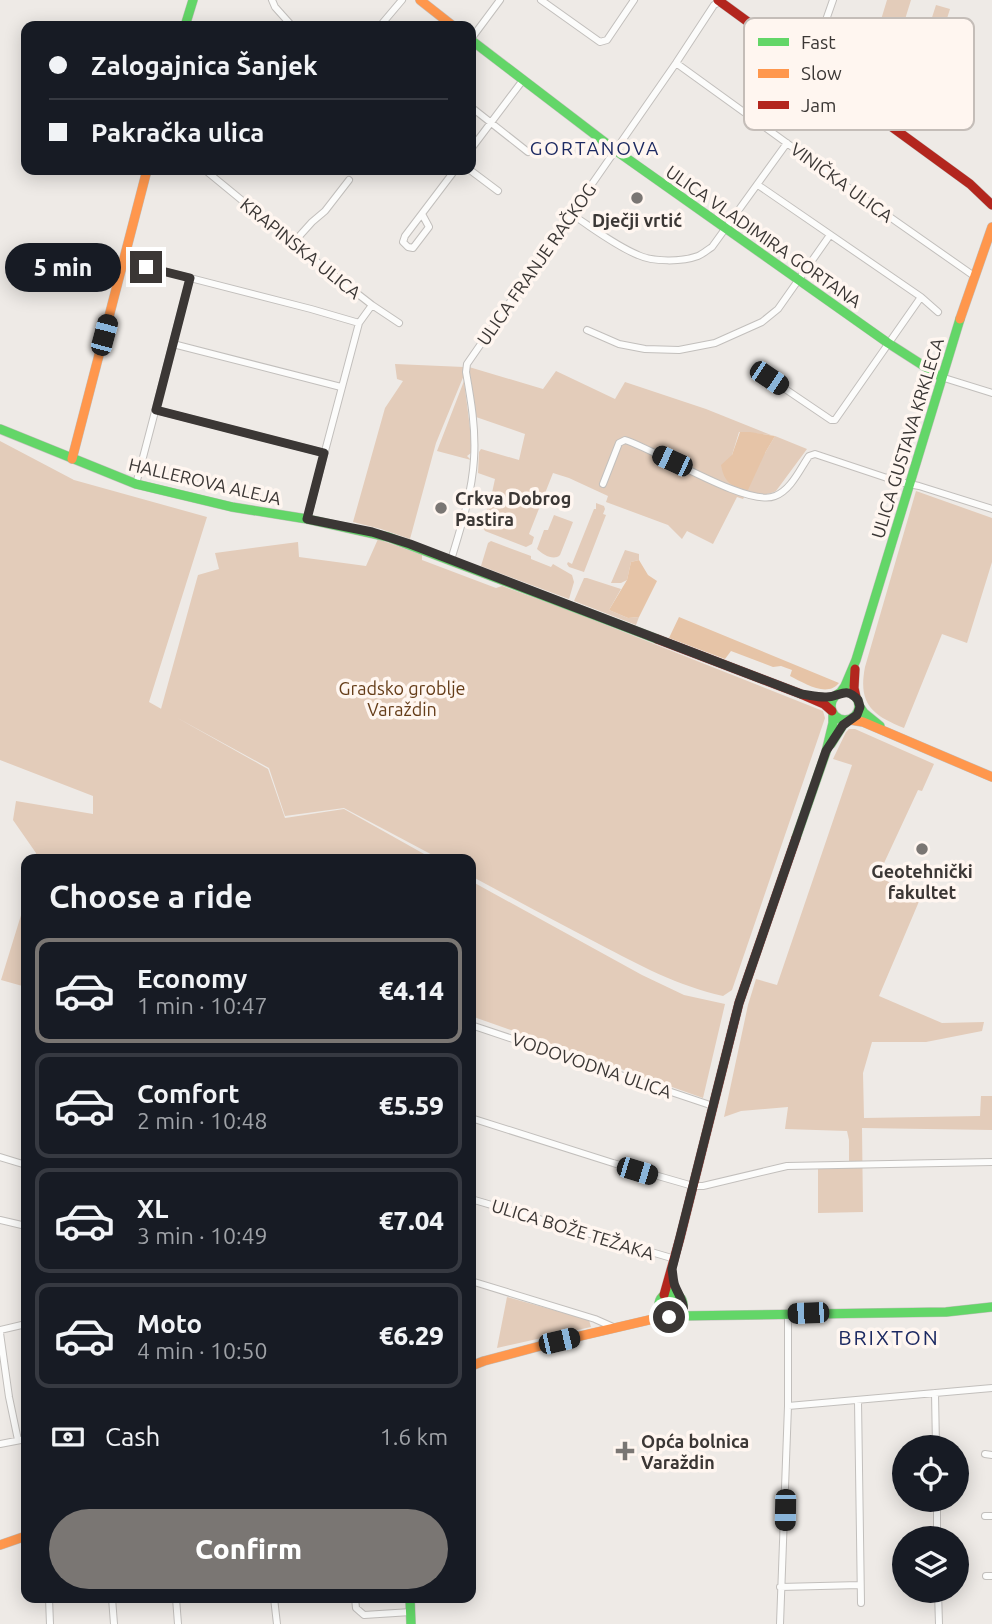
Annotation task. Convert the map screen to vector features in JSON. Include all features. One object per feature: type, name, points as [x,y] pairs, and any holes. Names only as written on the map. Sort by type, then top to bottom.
[{"type":"main road","points":[[187,21],[193,0]]},
{"type":"main road","points":[[420,0],[447,21]]},
{"type":"main road","points":[[721,1],[744,18]]},
{"type":"main road","name":"ULICA VLADIMIRA GORTANA","points":[[476,44],[615,150],[725,229],[941,377]]},
{"type":"main road","points":[[897,130],[970,184],[992,205]]},
{"type":"main road","points":[[72,459],[146,175]]},
{"type":"main road","name":"ULICA GUSTAVA KRKLECA","points":[[838,694],[845,686],[856,660],[941,377],[992,227]]},
{"type":"main road","name":"HALLEROVA ALEJA","points":[[0,429],[136,484],[232,507],[307,519],[388,537],[801,694],[824,704],[832,712]]},
{"type":"main road","name":"ULICA GUSTAVA KRKLECA","points":[[856,660],[856,696]]},
{"type":"main road","points":[[666,1316],[660,1311],[662,1299],[745,984],[826,751],[833,723],[831,703],[838,694],[848,692],[856,696],[867,716],[893,735]]},
{"type":"main road","name":"HALLEROVA ALEJA","points":[[801,694],[824,697],[838,694]]},
{"type":"main road","points":[[826,751],[843,725],[857,715],[860,707]]},
{"type":"main road","points":[[832,712],[839,719],[863,722],[992,777]]},
{"type":"main road","points":[[673,1264],[675,1284],[684,1303],[677,1316]]},
{"type":"main road","points":[[640,1321],[655,1309],[662,1299],[674,1293],[688,1306],[713,1314]]},
{"type":"main road","points":[[476,1364],[666,1316],[946,1312],[992,1307]]},
{"type":"main road","points":[[0,1545],[21,1538]]},
{"type":"main road","points":[[410,1603],[411,1624]]},
{"type":"street","points":[[272,0],[287,21]]},
{"type":"street","points":[[384,21],[402,0]]},
{"type":"street","points":[[476,33],[500,0]]},
{"type":"street","points":[[541,0],[600,42],[607,40],[634,0]]},
{"type":"street","points":[[827,18],[833,0]]},
{"type":"street","name":"ULICA FRANJE RAČKOG","points":[[451,560],[468,496],[474,459],[467,364],[714,5],[721,1]]},
{"type":"street","name":"VINIČKA ULICA","points":[[676,63],[744,112]]},
{"type":"street","points":[[476,142],[523,80]]},
{"type":"street","points":[[476,111],[528,152]]},
{"type":"street","name":"VINIČKA ULICA","points":[[770,130],[974,276]]},
{"type":"street","points":[[571,214],[640,256],[685,260],[712,247],[788,143]]},
{"type":"street","points":[[476,174],[498,191]]},
{"type":"street","name":"KRAPINSKA ULICA","points":[[211,175],[372,305],[399,323]]},
{"type":"street","points":[[422,214],[429,227],[413,248],[408,247],[403,242],[405,236],[451,175]]},
{"type":"street","points":[[294,242],[325,211],[349,180]]},
{"type":"street","points":[[758,185],[938,312]]},
{"type":"street","points":[[587,330],[619,344],[645,349],[679,350],[715,343],[762,322],[778,309],[830,235]]},
{"type":"street","points":[[124,261],[359,323]]},
{"type":"street","points":[[136,484],[190,278]]},
{"type":"street","points":[[769,378],[835,420],[921,298]]},
{"type":"street","points":[[307,519],[359,323],[372,305]]},
{"type":"street","points":[[173,344],[341,387]]},
{"type":"street","points":[[941,377],[992,393]]},
{"type":"street","points":[[156,410],[324,453]]},
{"type":"street","points":[[603,484],[619,443],[625,440],[726,486],[762,498],[772,498],[781,493],[809,456],[815,454],[992,509]]},
{"type":"street","name":"VODOVODNA ULICA","points":[[476,1027],[713,1106]]},
{"type":"street","points":[[476,1120],[693,1186],[787,1166],[992,1162]]},
{"type":"street","points":[[0,1157],[21,1163]]},
{"type":"street","name":"ULICA BOŽE TEŽAKA","points":[[476,1201],[673,1264]]},
{"type":"street","points":[[0,1220],[21,1225]]},
{"type":"street","points":[[476,1283],[595,1319],[615,1328]]},
{"type":"street","points":[[780,1624],[788,1406],[788,1314]]},
{"type":"street","points":[[18,1440],[0,1332],[21,1326]]},
{"type":"street","points":[[788,1406],[992,1388]]},
{"type":"street","points":[[935,1393],[936,1435]]},
{"type":"street","points":[[858,1401],[861,1602]]},
{"type":"street","points":[[0,1444],[21,1439]]},
{"type":"street","points":[[780,1587],[860,1585]]},
{"type":"street","points":[[49,1603],[50,1624]]},
{"type":"street","points":[[112,1603],[114,1624]]},
{"type":"street","points":[[176,1603],[178,1624]]},
{"type":"street","points":[[275,1603],[277,1624]]},
{"type":"street","points":[[356,1603],[356,1608],[364,1615],[411,1612]]},
{"type":"street","points":[[938,1603],[939,1624]]},
{"type":"green space","points":[[887,0],[911,0],[905,18],[882,18]]},
{"type":"green space","points":[[936,5],[950,9],[947,18],[932,18]]},
{"type":"green space","points":[[395,364],[464,367],[464,375],[436,443],[410,539],[353,522],[385,408],[403,381],[397,379]]},
{"type":"green space","points":[[469,367],[543,389],[556,371],[615,399],[625,382],[706,409],[771,435],[739,432],[732,455],[765,453],[775,436],[807,449],[776,491],[762,494],[748,491],[743,499],[737,497],[713,544],[687,531],[682,539],[668,525],[606,502],[608,496],[553,473],[529,534],[534,537],[532,544],[526,547],[485,531],[481,524],[495,479],[478,473],[479,452],[481,449],[519,460],[525,434],[476,417]]},
{"type":"green space","points":[[464,381],[472,444],[471,453],[467,456],[471,460],[437,451]]},
{"type":"green space","points":[[0,441],[74,480],[207,517],[149,702],[268,769],[285,818],[344,809],[424,854],[36,854],[13,820],[16,801],[93,814],[93,796],[0,760]]},
{"type":"green space","points":[[916,491],[992,518],[992,562],[967,643],[942,634],[904,728],[875,712],[866,699],[863,679]]},
{"type":"green space","points":[[596,503],[604,506],[603,514],[606,515],[584,572],[567,564],[572,564],[596,509]]},
{"type":"green space","points":[[554,515],[573,522],[560,555],[552,557],[537,549],[544,530],[548,530]]},
{"type":"green space","name":"Gradsko groblje Varaždin","points":[[378,539],[422,555],[422,560],[496,588],[502,586],[571,611],[823,711],[825,718],[732,990],[723,996],[675,981],[476,879],[476,854],[431,854],[344,808],[285,816],[269,768],[161,709],[198,575],[219,569],[215,553],[298,542],[299,557],[366,566]]},
{"type":"green space","points":[[491,541],[531,556],[531,559],[551,567],[553,564],[572,575],[574,582],[569,599],[481,566]]},
{"type":"green space","points":[[625,550],[639,554],[639,560],[631,562],[627,580],[611,583]]},
{"type":"green space","points":[[584,578],[621,589],[609,610],[628,618],[639,617],[636,625],[574,601]]},
{"type":"green space","points":[[849,729],[855,729],[934,764],[922,791],[918,790],[878,876],[920,899],[879,996],[942,1023],[984,1022],[982,1031],[926,1042],[872,1042],[863,1073],[864,1118],[980,1116],[981,1096],[992,1096],[992,1130],[862,1128],[863,1212],[818,1213],[818,1167],[849,1166],[847,1131],[785,1129],[788,1107],[741,1111],[724,1117],[756,979],[777,985],[852,765],[833,759]]},
{"type":"green space","points":[[476,884],[642,975],[684,995],[725,1004],[703,1098],[476,1018]]},
{"type":"green space","points":[[21,915],[21,986],[1,980]]},
{"type":"green space","points":[[507,1297],[589,1320],[591,1327],[497,1348]]},
{"type":"shaded area","points":[[740,432],[775,436],[748,490],[729,483],[721,465],[732,455]]},
{"type":"shaded area","points":[[639,560],[648,575],[657,581],[639,617],[628,618],[609,610],[627,580],[631,562]]},
{"type":"shaded area","points":[[679,617],[839,683],[828,689],[815,688],[790,676],[792,670],[781,666],[773,667],[731,651],[725,659],[669,638]]},
{"type":"traffic: fast","points":[[187,21],[193,0]]},
{"type":"traffic: fast","points":[[476,44],[615,150],[888,343],[941,377]]},
{"type":"traffic: fast","points":[[840,693],[856,660],[960,319]]},
{"type":"traffic: fast","points":[[0,429],[136,484],[232,507],[307,519],[388,537],[657,639]]},
{"type":"traffic: fast","points":[[845,692],[855,696],[859,706],[855,716],[845,720],[835,716],[831,706],[835,696],[845,692]]},
{"type":"traffic: fast","points":[[860,707],[880,726]]},
{"type":"traffic: fast","points":[[796,838],[826,752],[833,713]]},
{"type":"traffic: fast","points":[[831,744],[848,721]]},
{"type":"traffic: fast","points":[[671,1293],[680,1296],[683,1305],[680,1314],[671,1317],[662,1314],[659,1305],[662,1296],[671,1293]]},
{"type":"traffic: fast","points":[[677,1316],[946,1312],[992,1307]]},
{"type":"traffic: fast","points":[[410,1603],[411,1624]]},
{"type":"traffic: slow","points":[[420,0],[447,21]]},
{"type":"traffic: slow","points":[[72,459],[146,175]]},
{"type":"traffic: slow","points":[[960,319],[992,227]]},
{"type":"traffic: slow","points":[[851,720],[863,722],[992,777]]},
{"type":"traffic: slow","points":[[476,1364],[666,1316]]},
{"type":"traffic: slow","points":[[0,1545],[21,1538]]},
{"type":"traffic: jam","points":[[718,0],[744,19]]},
{"type":"traffic: jam","points":[[896,130],[970,184],[992,205]]},
{"type":"traffic: jam","points":[[657,639],[801,694],[824,704],[832,711]]},
{"type":"traffic: jam","points":[[855,669],[856,697]]},
{"type":"traffic: jam","points":[[664,1295],[739,1003],[796,838]]},
{"type":"place","name":"Dječji vrtić","points":[[637,198]]},
{"type":"place","name":"Crkva Dobrog Pastira","points":[[441,508]]},
{"type":"place","name":"Geotehnički fakultet","points":[[922,849]]},
{"type":"place","name":"Opća bolnica Varaždin","points":[[625,1451]]},
{"type":"district","name":"GORTANOVA","points":[[595,148]]},
{"type":"district","name":"BRIXTON","points":[[889,1337]]},
{"type":"route","points":[[146,267],[190,278],[156,410],[324,453],[307,519],[372,532],[410,544],[801,694],[826,697],[848,692],[856,696],[860,703],[857,715],[843,725],[826,751],[739,1003],[672,1269],[676,1289],[684,1307],[677,1316],[669,1317]]}]
